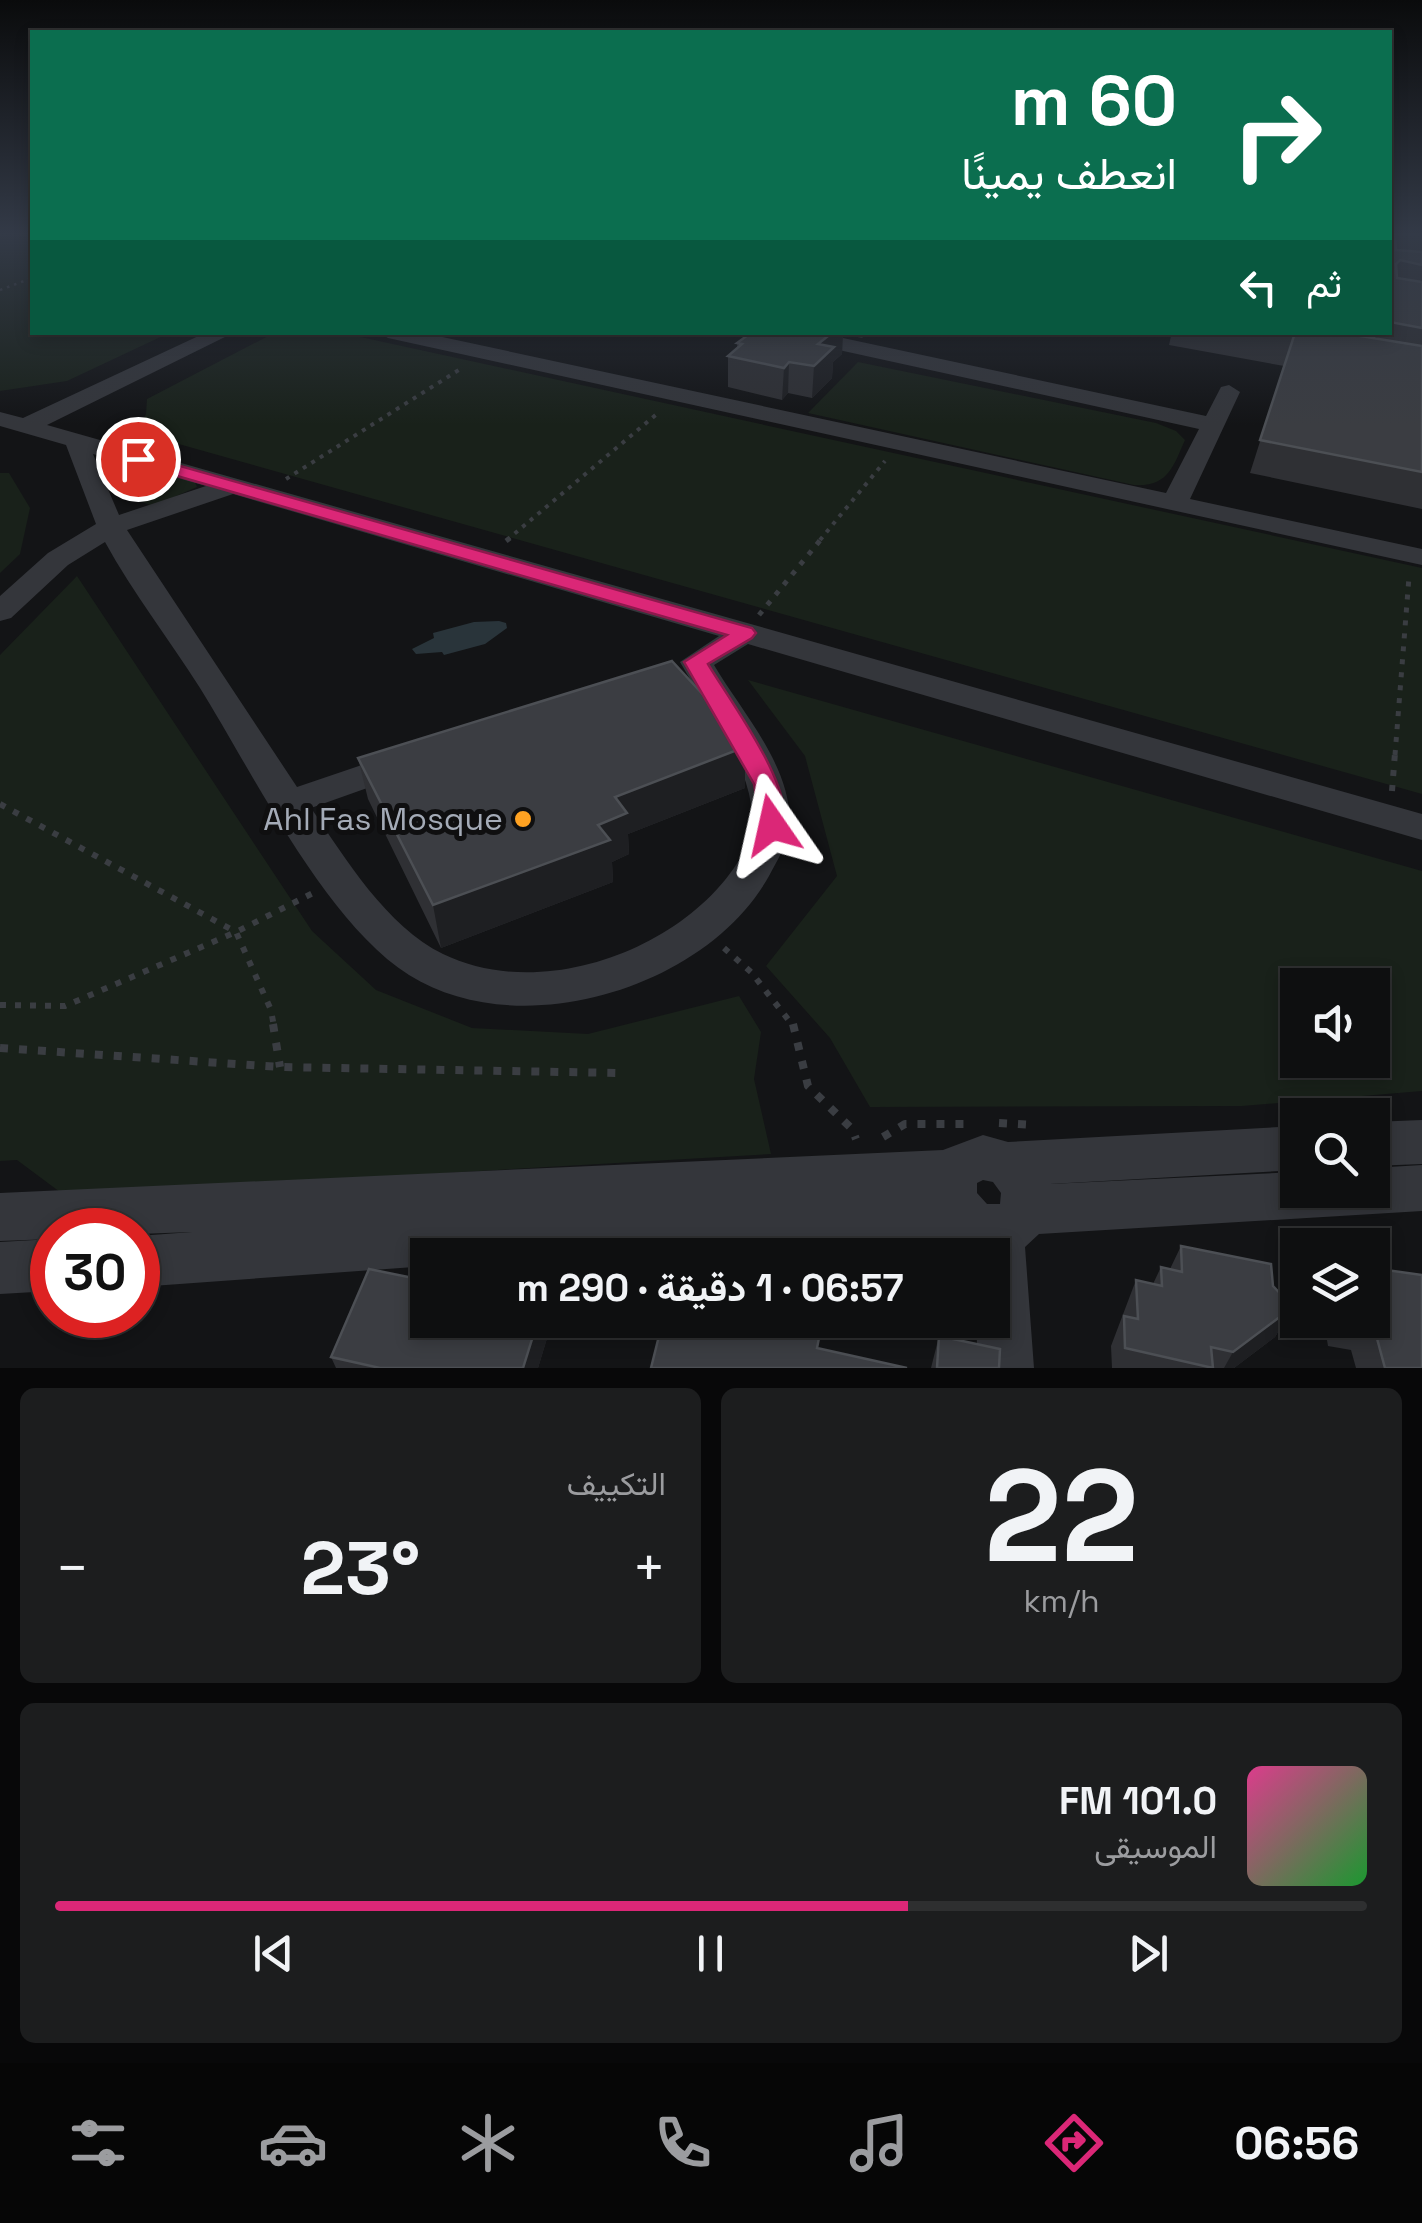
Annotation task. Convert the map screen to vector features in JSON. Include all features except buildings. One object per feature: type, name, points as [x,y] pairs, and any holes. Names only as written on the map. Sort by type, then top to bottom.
[{"type":"street","points":[[12,423],[219,335]]},
{"type":"street","points":[[401,335],[1415,556]]},
{"type":"street","points":[[798,335],[1211,424]]},
{"type":"street","points":[[1176,502],[1230,392]]},
{"type":"street","points":[[12,423],[1422,827]]},
{"type":"street","points":[[76,441],[110,527],[342,878],[372,917],[422,963],[471,984],[536,990],[584,984],[652,959],[703,929],[735,900],[759,860],[772,825],[767,784],[696,662]]},
{"type":"street","points":[[0,612],[58,559],[110,527],[232,486]]},
{"type":"street","points":[[659,675],[696,662],[745,633]]},
{"type":"street","points":[[291,802],[438,751]]},
{"type":"street","points":[[1390,1143],[1422,1142]]},
{"type":"street","points":[[1006,1368],[985,1207],[970,1158],[982,1156],[1008,1164],[1280,1149]]},
{"type":"street","points":[[0,1216],[725,1184],[869,1174],[985,1207]]},
{"type":"street","points":[[160,1260],[985,1207],[1422,1188]]},
{"type":"street","points":[[0,1268],[30,1266]]},
{"type":"path","points":[[262,494],[484,354]]},
{"type":"path","points":[[484,558],[678,395]]},
{"type":"path","points":[[745,633],[898,442]]},
{"type":"path","points":[[1390,818],[1415,556]]},
{"type":"path","points":[[0,804],[236,932],[271,1010],[280,1068]]},
{"type":"path","points":[[0,1005],[65,1006],[236,932],[342,878]]},
{"type":"path","points":[[703,929],[752,972],[793,1023],[808,1086],[852,1130],[869,1174]]},
{"type":"path","points":[[0,1048],[280,1068],[622,1072]]},
{"type":"shaded area","points":[[0,298],[30,298],[30,335],[165,335],[67,381],[0,391]]},
{"type":"shaded area","points":[[270,335],[351,335],[1422,568],[1422,794],[136,432],[146,414],[147,399]]},
{"type":"shaded area","points":[[858,362],[1156,423],[1176,431],[1185,440],[1173,467],[1162,479],[1134,485],[808,413]]},
{"type":"shaded area","points":[[146,468],[195,482],[197,487],[153,506],[142,502],[123,477],[130,470]]},
{"type":"shaded area","points":[[0,473],[9,473],[30,508],[20,554],[0,573]]},
{"type":"shaded area","points":[[77,576],[312,931],[376,990],[472,1028],[588,1034],[739,996],[761,1032],[754,1079],[771,1154],[64,1195],[17,1160],[0,1161],[0,655]]},
{"type":"shaded area","points":[[474,622],[506,623],[507,628],[485,644],[444,655],[416,654],[412,649],[434,638],[433,633]]},
{"type":"shaded area","points":[[748,680],[1422,871],[1422,1091],[1280,1098],[1280,1103],[1242,1106],[870,1107],[830,1038],[766,966],[837,876],[805,756]]},
{"type":"place","name":"Ahl Fas Mosque","points":[[523,819]]},
{"type":"route","points":[[138,459],[745,633],[696,662],[767,784],[772,825]]}]
